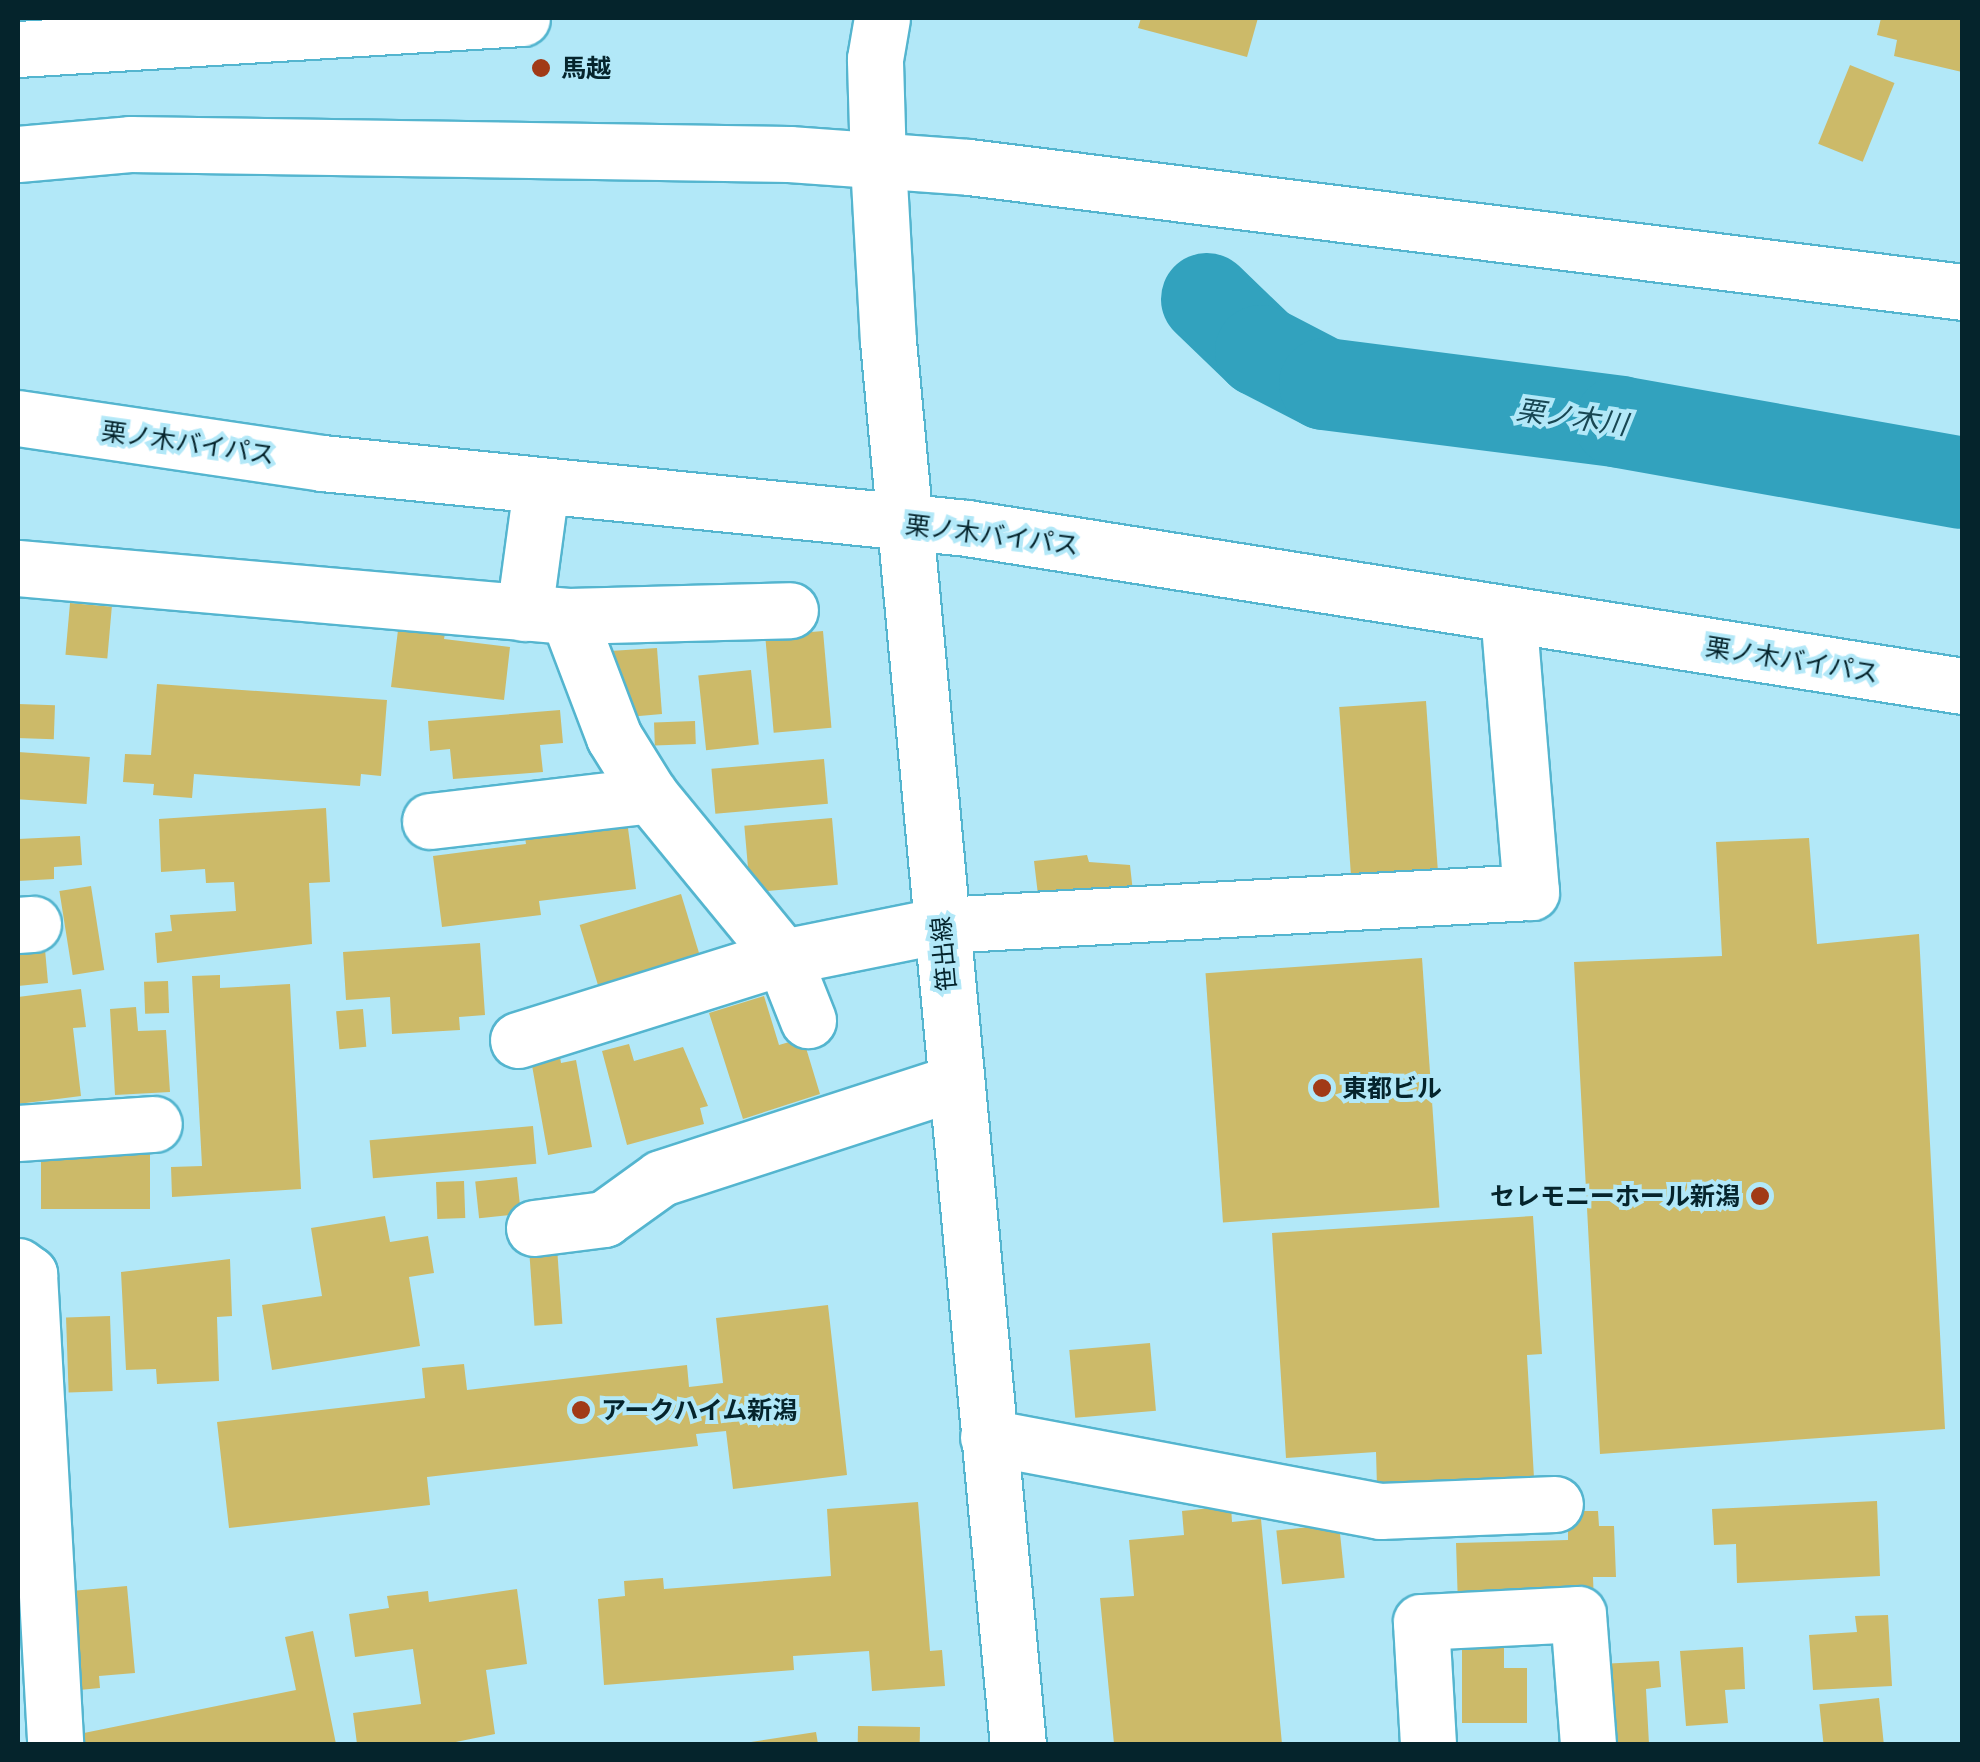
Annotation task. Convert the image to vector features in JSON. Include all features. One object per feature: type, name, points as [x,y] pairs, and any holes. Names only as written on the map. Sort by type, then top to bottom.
[{"type":"main road","points":[[32,38],[205,42],[522,18]]},
{"type":"main road","name":"笹出線","points":[[882,18],[875,58],[878,163],[905,524],[1018,1744]]},
{"type":"main road","points":[[18,154],[130,144],[768,154],[969,167],[1962,292]]},
{"type":"main road","name":"栗ノ木バイパス","points":[[18,418],[541,488],[905,524],[1280,575],[1962,686]]},
{"type":"main road","points":[[541,488],[546,614],[650,795],[783,957],[808,1020]]},
{"type":"main road","points":[[18,568],[546,614],[790,610]]},
{"type":"main road","points":[[518,1040],[783,957],[942,925],[1531,892],[1508,615]]},
{"type":"main road","points":[[430,821],[650,795]]},
{"type":"main road","points":[[534,1228],[604,1219],[661,1178],[956,1082]]},
{"type":"main road","points":[[18,1133],[154,1124]]},
{"type":"main road","points":[[18,1266],[29,1274],[56,1744]]},
{"type":"main road","points":[[988,1437],[1380,1511],[1556,1504]]},
{"type":"main road","points":[[1428,1744],[1421,1622],[1578,1614],[1588,1744]]},
{"type":"building","points":[[1141,18],[1258,18],[1247,57],[1138,28]]},
{"type":"building","points":[[1881,18],[1962,18],[1962,72],[1894,56],[1897,40],[1877,35]]},
{"type":"building","points":[[1850,65],[1895,83],[1863,162],[1818,144]]},
{"type":"building","points":[[70,603],[112,607],[107,658],[65,655]]},
{"type":"building","points":[[399,622],[446,628],[444,639],[510,647],[504,700],[391,687]]},
{"type":"building","points":[[823,631],[831,728],[774,733],[765,636]]},
{"type":"building","points":[[657,648],[662,714],[628,717],[610,651]]},
{"type":"building","points":[[751,670],[759,745],[706,750],[698,676]]},
{"type":"building","points":[[157,684],[387,700],[381,776],[361,774],[360,786],[194,774],[192,798],[153,795],[154,784],[123,782],[125,754],[151,755]]},
{"type":"building","points":[[1426,701],[1438,869],[1351,875],[1339,707]]},
{"type":"building","points":[[18,704],[55,705],[54,739],[18,738]]},
{"type":"building","points":[[560,710],[563,743],[540,745],[543,772],[453,779],[450,749],[430,751],[428,721]]},
{"type":"building","points":[[695,721],[696,744],[655,745],[654,722]]},
{"type":"building","points":[[18,752],[90,757],[87,804],[18,799]]},
{"type":"building","points":[[824,759],[828,804],[715,814],[711,769]]},
{"type":"building","points":[[326,808],[330,882],[309,883],[312,944],[157,963],[155,933],[172,931],[170,915],[236,911],[234,882],[206,883],[205,869],[161,872],[159,819]]},
{"type":"building","points":[[626,813],[636,889],[539,901],[541,915],[442,927],[433,856],[526,844],[523,826]]},
{"type":"building","points":[[832,818],[838,885],[750,892],[744,826]]},
{"type":"building","points":[[80,836],[82,865],[54,867],[54,879],[18,881],[18,839]]},
{"type":"building","name":"セレモニーホール新潟","points":[[1809,838],[1817,944],[1919,934],[1945,1429],[1600,1454],[1574,962],[1722,956],[1716,842]]},
{"type":"building","points":[[1087,855],[1089,862],[1130,865],[1134,901],[1040,912],[1034,861]]},
{"type":"building","points":[[91,886],[104,970],[73,975],[59,891]]},
{"type":"building","points":[[681,894],[703,967],[602,998],[580,925]]},
{"type":"building","points":[[43,927],[48,983],[18,986],[18,929]]},
{"type":"building","points":[[480,943],[485,1015],[459,1017],[460,1030],[392,1034],[390,997],[346,1000],[343,952]]},
{"type":"building","name":"東都ビル","points":[[1422,958],[1439,1207],[1223,1223],[1206,973]]},
{"type":"building","points":[[220,975],[220,988],[290,984],[301,1189],[172,1197],[171,1167],[202,1166],[192,976]]},
{"type":"building","points":[[168,981],[169,1013],[145,1014],[144,982]]},
{"type":"building","points":[[81,989],[86,1027],[73,1028],[81,1096],[18,1104],[18,997]]},
{"type":"building","points":[[764,996],[779,1045],[803,1038],[820,1094],[743,1119],[709,1013]]},
{"type":"building","points":[[136,1007],[138,1031],[166,1030],[170,1092],[115,1095],[110,1009]]},
{"type":"building","points":[[363,1009],[366,1047],[339,1049],[336,1011]]},
{"type":"building","points":[[557,1038],[561,1063],[576,1060],[592,1147],[548,1155],[528,1043]]},
{"type":"building","points":[[629,1044],[634,1061],[683,1047],[708,1106],[700,1108],[704,1124],[627,1145],[602,1051]]},
{"type":"building","points":[[533,1126],[536,1164],[373,1178],[370,1140]]},
{"type":"building","points":[[63,1139],[84,1152],[150,1152],[150,1209],[41,1209],[41,1158],[62,1158]]},
{"type":"building","points":[[517,1177],[521,1214],[479,1218],[475,1181]]},
{"type":"building","points":[[464,1181],[465,1218],[437,1219],[436,1182]]},
{"type":"building","points":[[385,1216],[390,1242],[428,1236],[434,1273],[409,1277],[420,1346],[272,1370],[262,1305],[322,1296],[311,1228]]},
{"type":"building","points":[[1533,1216],[1542,1354],[1527,1355],[1534,1478],[1377,1487],[1376,1452],[1286,1458],[1272,1233]]},
{"type":"building","points":[[557,1247],[562,1324],[534,1326],[529,1249]]},
{"type":"building","points":[[230,1259],[232,1316],[217,1317],[219,1381],[157,1384],[156,1369],[126,1370],[121,1272]]},
{"type":"building","name":"アークハイム新潟","points":[[828,1305],[847,1475],[733,1489],[726,1431],[696,1434],[698,1446],[427,1477],[430,1505],[229,1528],[217,1422],[425,1398],[422,1368],[464,1364],[467,1390],[687,1365],[689,1387],[723,1383],[716,1318]]},
{"type":"building","points":[[110,1316],[113,1391],[69,1392],[66,1318]]},
{"type":"building","points":[[1150,1343],[1156,1411],[1075,1418],[1069,1350]]},
{"type":"building","points":[[1877,1501],[1880,1576],[1737,1583],[1736,1544],[1714,1545],[1712,1509]]},
{"type":"building","points":[[918,1502],[930,1651],[942,1650],[945,1686],[872,1691],[869,1651],[793,1656],[794,1670],[604,1685],[598,1599],[625,1596],[624,1581],[663,1578],[664,1589],[831,1576],[827,1509]]},
{"type":"building","points":[[1231,1506],[1232,1522],[1261,1519],[1282,1744],[1114,1744],[1100,1598],[1134,1596],[1129,1540],[1184,1535],[1182,1511]]},
{"type":"building","points":[[1568,1511],[1598,1511],[1599,1526],[1614,1526],[1616,1577],[1593,1577],[1594,1603],[1458,1606],[1456,1543],[1568,1540]]},
{"type":"building","points":[[1339,1524],[1345,1578],[1282,1584],[1276,1531]]},
{"type":"building","points":[[127,1586],[135,1673],[99,1676],[100,1688],[79,1690],[71,1591]]},
{"type":"building","points":[[517,1589],[527,1664],[486,1670],[495,1734],[446,1744],[357,1744],[353,1713],[421,1704],[413,1649],[355,1657],[349,1614],[389,1608],[387,1596],[428,1591],[429,1602]]},
{"type":"building","points":[[1888,1615],[1892,1686],[1813,1690],[1809,1635],[1857,1632],[1855,1616]]},
{"type":"building","points":[[313,1631],[336,1744],[81,1744],[79,1734],[296,1690],[285,1637]]},
{"type":"building","points":[[1504,1640],[1504,1668],[1527,1668],[1527,1723],[1462,1723],[1462,1641]]},
{"type":"building","points":[[1743,1647],[1745,1689],[1725,1690],[1728,1723],[1686,1726],[1680,1651]]},
{"type":"building","points":[[1659,1661],[1661,1687],[1646,1689],[1649,1744],[1604,1744],[1600,1664]]},
{"type":"building","points":[[1879,1698],[1884,1744],[1824,1744],[1819,1704]]},
{"type":"building","points":[[858,1726],[920,1727],[920,1744],[858,1744]]},
{"type":"building","points":[[816,1732],[818,1744],[751,1744],[751,1742]]},
{"type":"waterway","name":"栗ノ木川","points":[[1207,299],[1261,351],[1325,384],[1620,422],[1962,483]]},
{"type":"place","name":"馬越","points":[[541,68]]},
{"type":"place","name":"東都ビル","points":[[1322,1088]]},
{"type":"place","name":"セレモニーホール新潟","points":[[1760,1196]]},
{"type":"place","name":"アークハイム新潟","points":[[581,1410]]}]
